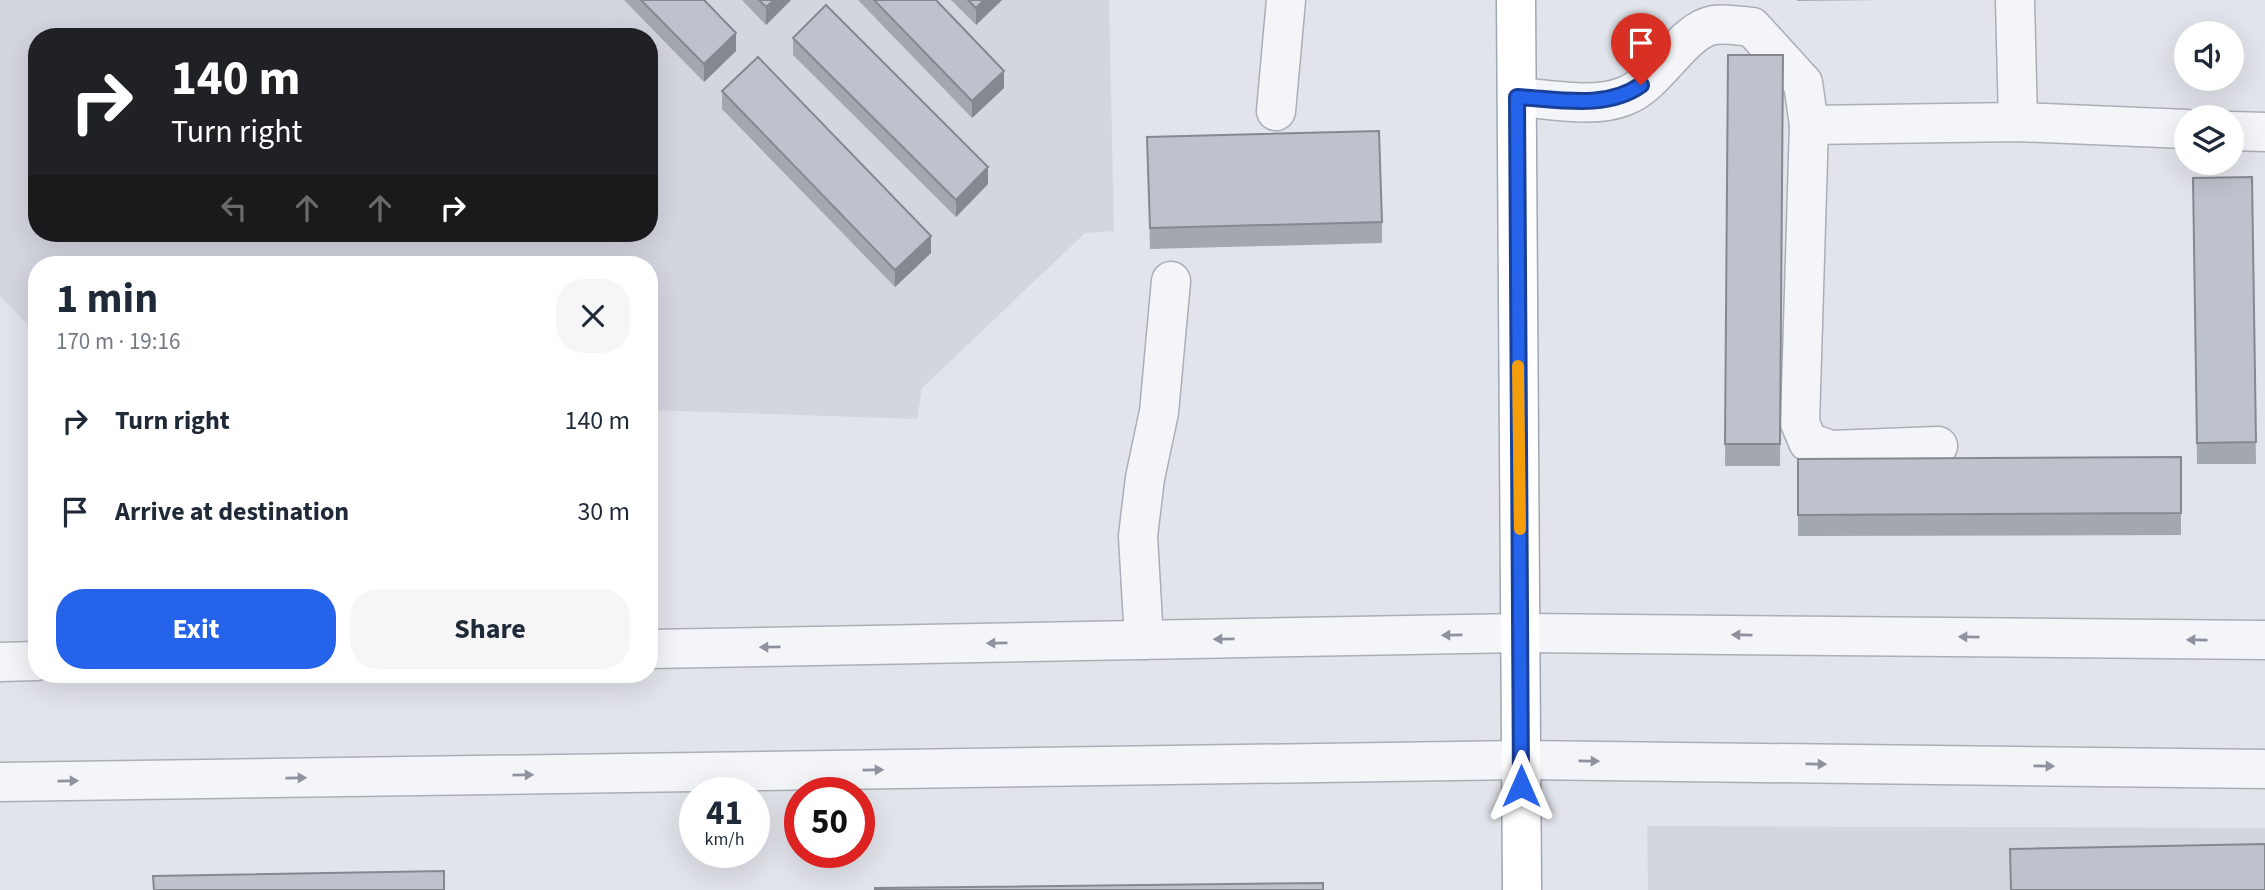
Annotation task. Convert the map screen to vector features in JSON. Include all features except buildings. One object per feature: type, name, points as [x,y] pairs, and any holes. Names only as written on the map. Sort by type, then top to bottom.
[{"type":"main road","points":[[1516,0],[1522,890]]},
{"type":"street","points":[[1276,111],[1286,0]]},
{"type":"street","points":[[2015,0],[2018,122]]},
{"type":"street","points":[[1517,97],[1591,101],[1626,96],[1656,75],[1682,44],[1712,25],[1752,27],[1803,83],[1810,125],[1800,423],[1808,442],[1831,450],[1938,446]]},
{"type":"street","points":[[1810,125],[2018,122],[2174,128]]},
{"type":"street","points":[[2244,131],[2265,132]]},
{"type":"street","points":[[1144,640],[1138,536],[1145,478],[1159,412],[1171,281]]},
{"type":"street","points":[[658,649],[1520,634],[2265,640]]},
{"type":"street","points":[[0,662],[28,661]]},
{"type":"street","points":[[0,782],[1521,760],[2265,769]]},
{"type":"shaded area","points":[[0,0],[1109,0],[1114,231],[1085,233],[922,388],[917,419],[658,410],[658,256],[28,256],[28,325],[0,296]]},
{"type":"shaded area","points":[[1647,826],[2265,828],[2265,890],[1648,890]]},
{"type":"slow traffic","points":[[1518,366],[1520,529]]},
{"type":"route","points":[[1521,786],[1517,97],[1591,101],[1626,96],[1641,85]]}]
